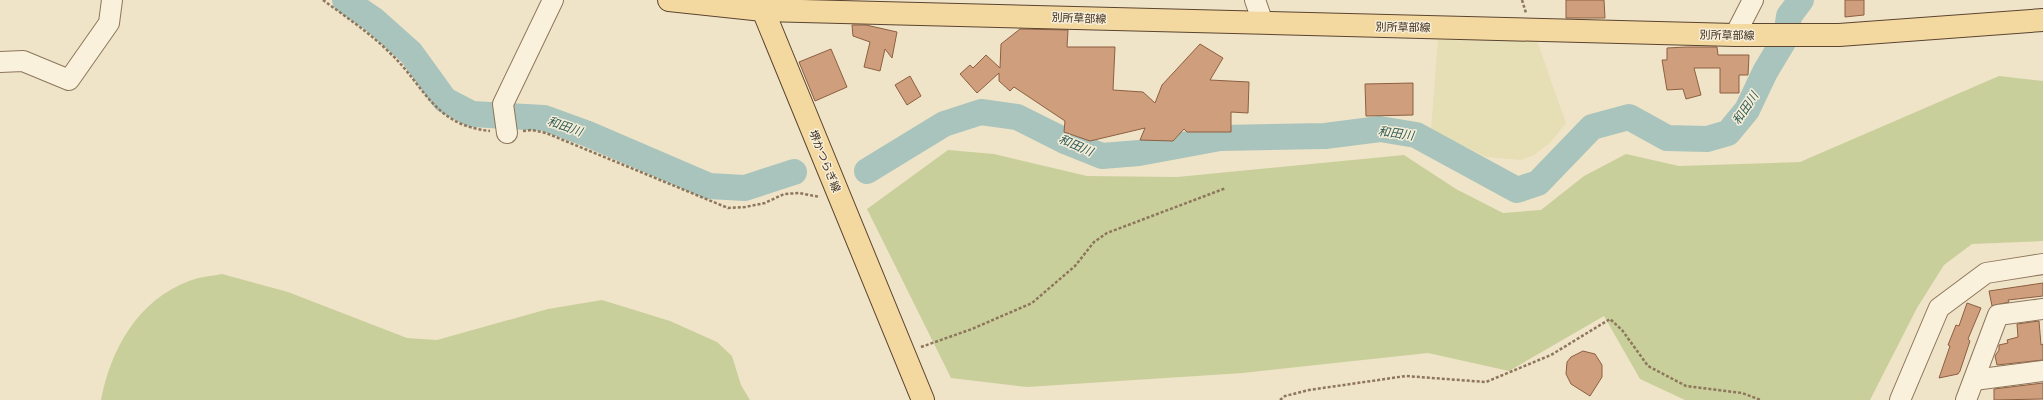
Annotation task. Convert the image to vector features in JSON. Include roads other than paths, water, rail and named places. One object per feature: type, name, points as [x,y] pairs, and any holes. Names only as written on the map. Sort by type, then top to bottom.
[{"type":"main road","points":[[671,0],[763,10]]},
{"type":"main road","name":"別所草部線","points":[[763,10],[866,6],[1263,23],[1734,35],[1890,32],[2043,20]]},
{"type":"main road","name":"堺かつらぎ線","points":[[763,10],[923,400]]},
{"type":"street","points":[[0,62],[23,62],[69,80],[110,23],[112,0]]},
{"type":"street","points":[[507,133],[502,104],[553,0]]},
{"type":"street","points":[[1255,0],[1263,23]]},
{"type":"street","points":[[1734,35],[1753,0]]},
{"type":"street","points":[[1900,400],[1939,308],[1986,273],[2043,264]]},
{"type":"street","points":[[1966,400],[1998,315],[2043,309]]},
{"type":"street","points":[[1974,380],[2043,371]]},
{"type":"waterway","name":"和田川","points":[[345,0],[374,20],[411,53],[445,100],[472,114],[544,118],[588,134],[709,186],[745,188],[794,172]]},
{"type":"waterway","name":"和田川","points":[[867,171],[944,124],[981,112],[1017,117],[1067,142],[1102,156],[1139,153],[1220,138],[1325,136],[1380,129],[1416,135],[1517,190],[1538,183],[1592,127],[1629,117],[1667,138],[1707,139],[1728,133],[1747,110],[1765,72],[1786,37],[1789,16],[1801,0]]}]
